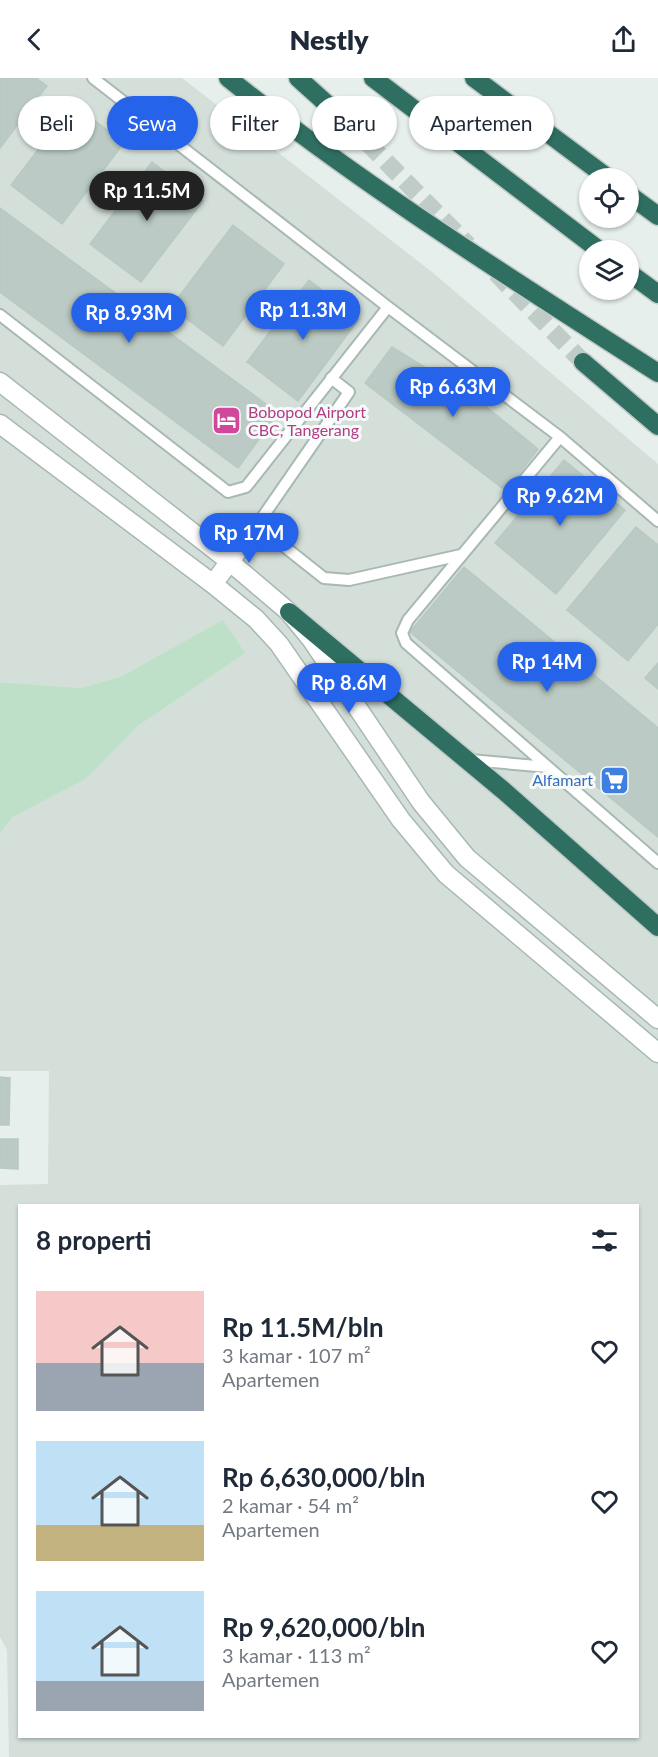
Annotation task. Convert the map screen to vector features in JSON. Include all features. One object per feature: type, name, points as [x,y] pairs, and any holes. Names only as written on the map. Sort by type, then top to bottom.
[{"type":"highway","points":[[228,78],[293,130],[489,264],[658,373]]},
{"type":"highway","points":[[298,78],[318,96]]},
{"type":"highway","points":[[373,78],[586,240]]},
{"type":"highway","points":[[474,78],[595,168]]},
{"type":"highway","points":[[639,202],[658,216]]},
{"type":"highway","points":[[639,280],[658,294]]},
{"type":"highway","points":[[583,362],[658,426]]},
{"type":"highway","points":[[289,612],[464,759],[658,927]]},
{"type":"street","points":[[0,382],[229,561],[289,612],[311,639],[428,811],[467,858],[658,1019]]},
{"type":"street","points":[[0,424],[256,619],[279,644],[401,820],[446,874],[658,1053]]},
{"type":"street","points":[[213,584],[257,525]]},
{"type":"lane","points":[[93,78],[560,437],[658,521]]},
{"type":"lane","points":[[0,315],[228,492],[246,486],[388,307]]},
{"type":"lane","points":[[331,378],[349,392],[257,525],[324,578],[350,580],[461,555]]},
{"type":"lane","points":[[560,437],[408,620],[402,633],[406,643],[658,863]]},
{"type":"lane","points":[[464,759],[548,767]]},
{"type":"shaded area","points":[[0,78],[182,78],[210,100],[210,150],[275,150],[432,272],[658,464],[658,1757],[9,1757],[7,1650],[0,1637],[0,1185],[48,1184],[49,1071],[0,1071],[0,833],[13,817],[86,779],[138,726],[244,653],[223,621],[122,676],[81,688],[0,682]]},
{"type":"green space","points":[[223,620],[245,653],[138,726],[86,779],[13,817],[0,833],[0,682],[81,688],[122,676]]},
{"type":"building","points":[[0,78],[36,78],[47,86],[39,96],[18,96],[18,124],[0,148]]},
{"type":"building","points":[[95,121],[107,130],[107,150],[119,150],[62,224],[11,185],[38,150],[95,150]]},
{"type":"building","points":[[152,162],[203,201],[141,282],[90,244]]},
{"type":"building","points":[[0,208],[278,413],[238,468],[0,292]]},
{"type":"building","points":[[233,225],[284,264],[223,346],[171,307]]},
{"type":"building","points":[[309,280],[359,319],[298,401],[247,362]]},
{"type":"building","points":[[392,347],[478,400],[538,449],[506,491],[365,383]]},
{"type":"building","points":[[564,460],[625,510],[556,594],[495,543]]},
{"type":"building","points":[[636,527],[658,545],[658,624],[628,661],[567,610]]},
{"type":"building","points":[[464,567],[658,728],[658,837],[410,632]]},
{"type":"building","points":[[658,663],[658,689],[645,678]]},
{"type":"building","points":[[0,1077],[10,1078],[9,1125],[0,1125]]},
{"type":"building","points":[[0,1139],[18,1139],[18,1169],[0,1168]]},
{"type":"tunnel","points":[[375,150],[468,245]]},
{"type":"tunnel","points":[[496,273],[583,362]]},
{"type":"place","name":"Bobopod Airport CBC, Tangerang","points":[[227,421]]},
{"type":"place","name":"Alfamart","points":[[614,780]]}]
